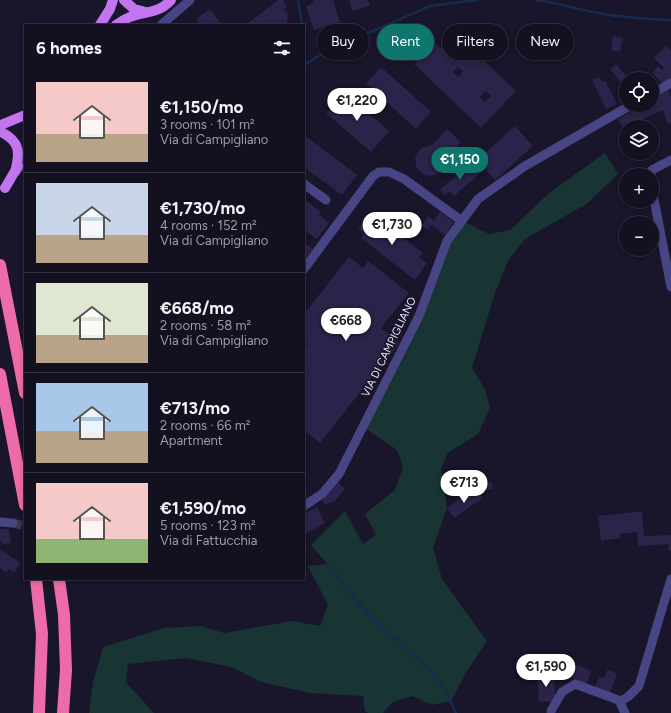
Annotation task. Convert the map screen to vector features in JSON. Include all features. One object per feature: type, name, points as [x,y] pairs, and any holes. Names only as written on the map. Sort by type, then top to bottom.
[{"type":"highway","points":[[0,265],[24,388]]},
{"type":"highway","points":[[0,374],[24,500]]},
{"type":"highway","points":[[36,580],[42,634],[39,713]]},
{"type":"highway","points":[[59,580],[65,623],[66,670],[64,713]]},
{"type":"main road","points":[[101,24],[110,9],[113,0]]},
{"type":"main road","points":[[124,0],[131,7],[141,11],[152,11],[160,8]]},
{"type":"main road","points":[[118,24],[125,19],[149,13],[160,8],[171,0]]},
{"type":"main road","points":[[15,172],[19,158],[17,148],[14,142],[1,129],[24,116]]},
{"type":"main road","points":[[5,188],[24,156]]},
{"type":"street","points":[[161,24],[190,0]]},
{"type":"street","points":[[160,8],[162,18],[160,24]]},
{"type":"street","points":[[659,91],[671,85]]},
{"type":"street","name":"VIA DI CAMPIGLIANO","points":[[305,505],[322,494],[339,474],[419,316],[447,241],[478,199],[525,166],[619,112]]},
{"type":"street","points":[[656,168],[671,160]]},
{"type":"street","points":[[15,172],[24,164]]},
{"type":"street","points":[[305,268],[373,176],[380,172],[388,172],[404,179],[462,221]]},
{"type":"street","points":[[305,185],[326,200]]},
{"type":"street","points":[[656,208],[671,287]]},
{"type":"street","points":[[0,522],[13,523]]},
{"type":"street","points":[[620,701],[629,696],[639,686],[671,579]]},
{"type":"street","points":[[551,711],[562,692],[575,684],[620,701],[625,713]]},
{"type":"green space","points":[[605,153],[618,174],[588,203],[525,239],[509,259],[495,293],[472,368],[485,389],[490,408],[478,434],[448,453],[441,468],[447,508],[433,548],[442,579],[487,641],[467,671],[451,701],[432,705],[412,696],[393,702],[383,713],[368,713],[365,711],[363,696],[310,693],[261,682],[231,667],[186,658],[128,664],[126,682],[154,713],[89,713],[93,682],[103,647],[164,628],[201,626],[224,633],[292,621],[320,626],[328,605],[308,566],[327,564],[311,545],[345,511],[363,544],[376,535],[365,514],[395,490],[403,467],[397,450],[363,427],[419,316],[447,241],[462,221],[489,234],[510,230],[549,193]]},
{"type":"building","points":[[278,0],[283,0],[287,6],[284,9],[288,15],[287,24],[247,24]]},
{"type":"building","points":[[313,0],[333,0],[340,22],[334,24],[317,24],[317,29],[314,30],[306,6],[314,3]]},
{"type":"building","points":[[349,0],[368,0],[370,6],[352,11]]},
{"type":"building","points":[[210,9],[221,24],[200,24],[196,19]]},
{"type":"building","points":[[613,36],[623,38],[620,52],[611,50]]},
{"type":"building","points":[[435,43],[440,48],[442,46],[442,60],[483,60],[516,91],[481,128],[414,64],[418,60],[434,60],[434,44]],"holes":[[[458,67],[463,71],[458,77],[453,72]],[[486,91],[491,96],[485,102],[480,97]]]},
{"type":"building","points":[[666,46],[671,51],[671,78],[664,85],[659,80],[659,72],[653,72],[658,66],[662,70],[664,68],[654,58]]},
{"type":"building","points":[[616,64],[623,72],[619,72],[619,80],[610,69]]},
{"type":"building","points":[[381,67],[431,112],[416,129],[366,83]]},
{"type":"building","points":[[599,77],[602,82],[605,80],[617,104],[606,109],[592,80]]},
{"type":"building","points":[[669,90],[671,98],[671,123],[668,124],[663,110],[659,112],[659,96]]},
{"type":"building","points":[[345,93],[389,131],[371,152],[326,113],[331,108],[327,105],[333,97],[338,102]]},
{"type":"building","points":[[631,112],[659,112],[641,120],[619,121],[618,119]]},
{"type":"building","points":[[515,126],[533,146],[495,180],[473,155],[480,148],[485,153]]},
{"type":"building","points":[[447,129],[461,142],[446,159],[444,167],[440,173],[432,176],[425,175],[419,171],[416,166],[415,158],[417,153],[421,148],[432,145]]},
{"type":"building","points":[[305,136],[357,175],[342,195],[305,168]]},
{"type":"building","points":[[470,164],[479,174],[454,196],[449,191],[445,195],[440,190]]},
{"type":"building","points":[[305,200],[321,212],[319,215],[329,223],[317,239],[305,231]]},
{"type":"building","points":[[370,212],[423,253],[419,257],[427,263],[415,280],[361,238],[364,234],[358,229]]},
{"type":"building","points":[[440,212],[454,222],[445,235],[431,225],[427,230],[422,226],[428,216],[434,221]]},
{"type":"building","points":[[305,244],[313,249],[305,259]]},
{"type":"building","points":[[349,257],[363,268],[368,261],[409,293],[381,328],[399,343],[320,443],[305,431],[305,348],[308,344],[305,342],[305,313]]},
{"type":"building","points":[[338,482],[345,489],[334,502],[325,504],[322,501]]},
{"type":"building","points":[[492,482],[493,489],[485,490],[484,483]]},
{"type":"building","points":[[478,491],[483,498],[454,518],[447,508],[467,494],[469,497]]},
{"type":"building","points":[[317,507],[325,523],[305,534],[305,513]]},
{"type":"building","points":[[642,511],[644,536],[671,535],[671,551],[668,551],[669,544],[638,546],[637,532],[620,534],[620,538],[601,541],[598,516]]},
{"type":"building","points":[[0,529],[9,529],[11,543],[2,544],[0,541]]},
{"type":"building","points":[[0,549],[20,563],[14,573],[9,569],[6,573],[0,568]]},
{"type":"building","points":[[576,665],[591,671],[587,684],[571,678]]},
{"type":"building","points":[[607,670],[617,673],[610,694],[595,688],[599,676],[604,678]]},
{"type":"building","points":[[554,675],[555,701],[539,702],[537,676]]},
{"type":"waterway","points":[[298,0],[302,24]]},
{"type":"waterway","points":[[305,64],[323,53],[430,6],[477,0]]},
{"type":"waterway","points":[[536,0],[608,15],[671,20]]},
{"type":"waterway","points":[[327,564],[369,615],[430,670],[444,688],[456,713]]},
{"type":"tunnel","points":[[13,523],[24,526]]}]
